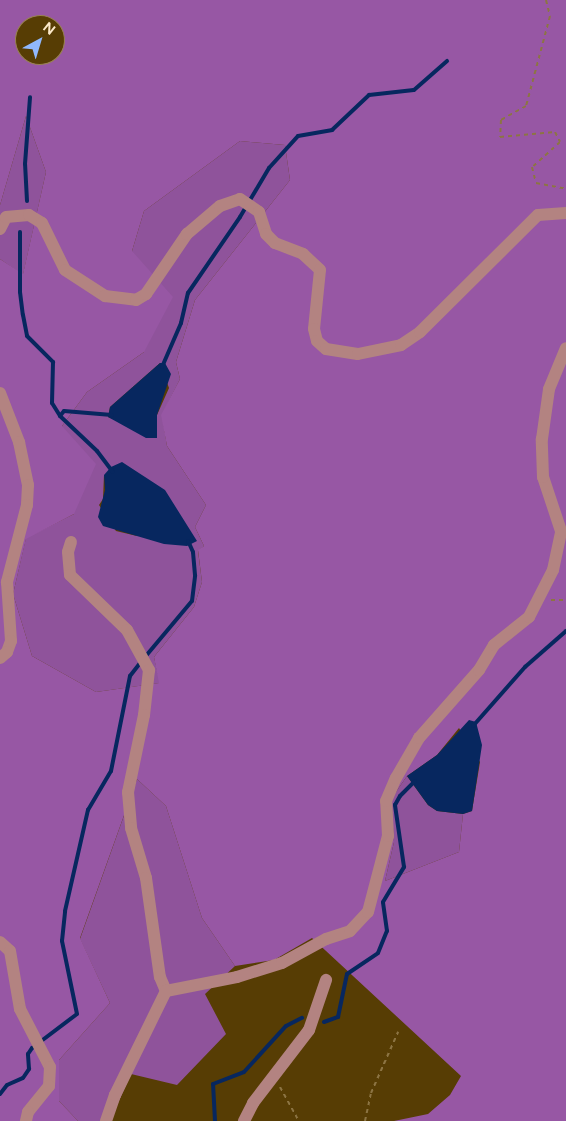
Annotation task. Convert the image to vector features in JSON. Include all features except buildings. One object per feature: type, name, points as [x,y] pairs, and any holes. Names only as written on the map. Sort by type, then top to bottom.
[{"type":"street","points":[[0,229],[6,217],[29,215],[42,224],[65,270],[105,296],[136,300],[146,294],[186,234],[220,206],[240,199],[259,212],[266,234],[275,243],[308,257],[320,270],[314,330],[317,341],[326,349],[358,354],[401,345],[420,332],[538,215],[566,213]]},
{"type":"street","points":[[166,991],[237,977],[282,962],[326,939],[350,932],[361,922],[373,898],[388,836],[386,801],[408,757],[419,738],[478,670],[494,645],[529,617],[541,599],[553,570],[561,531],[543,477],[543,427],[549,388],[566,348]]},
{"type":"street","points":[[0,393],[17,434],[28,484],[27,505],[8,582],[11,641],[7,652],[0,658]]},
{"type":"street","points":[[71,542],[68,552],[70,575],[128,630],[149,670],[148,688],[128,792],[131,828],[146,878],[160,977],[166,991],[106,1121]]},
{"type":"street","points":[[0,942],[10,951],[20,1009],[39,1042],[50,1067],[49,1086],[28,1112],[26,1121]]},
{"type":"street","points":[[244,1121],[253,1103],[273,1080],[309,1030],[326,980]]},
{"type":"path","points":[[546,0],[550,16],[526,106],[501,120],[500,137],[555,132],[560,142],[532,167],[536,183],[566,189]]},
{"type":"path","points":[[541,599],[566,600]]},
{"type":"path","points":[[365,1121],[372,1093],[398,1032]]},
{"type":"path","points":[[273,1080],[284,1092],[299,1121]]},
{"type":"shaded area","points":[[0,0],[566,0],[566,1121],[394,1121],[428,1114],[450,1095],[461,1076],[312,938],[274,960],[235,966],[202,918],[166,806],[137,779],[80,938],[110,1003],[59,1060],[59,1101],[78,1121],[0,1121],[0,259],[23,274],[46,172],[26,116],[0,205]],"holes":[[[240,141],[285,145],[290,180],[195,300],[176,362],[180,379],[161,415],[167,446],[206,505],[195,527],[204,546],[198,550],[202,582],[194,607],[154,657],[159,683],[96,692],[32,656],[13,594],[26,539],[74,514],[96,464],[62,426],[87,392],[144,352],[173,297],[132,251],[144,211]],[[459,728],[480,762],[472,811],[463,814],[459,852],[385,881],[394,842],[391,799],[407,776],[437,755]]]},
{"type":"shaded area","points":[[26,116],[46,172],[23,275],[0,259],[0,205]]},
{"type":"shaded area","points":[[240,141],[285,145],[290,180],[195,300],[176,362],[180,379],[162,415],[167,446],[206,505],[195,527],[204,546],[198,551],[202,582],[194,607],[154,657],[160,683],[96,692],[32,656],[13,594],[26,538],[74,514],[62,426],[87,392],[144,352],[132,251],[144,211]],"holes":[[[160,363],[169,388],[157,415],[157,438],[108,417],[110,407]],[[104,475],[137,536],[116,531],[99,505],[103,499]]]},
{"type":"shaded area","points":[[407,776],[428,805],[437,811],[463,814],[459,852],[385,881],[394,842],[391,799]]},
{"type":"shaded area","points":[[137,779],[166,806],[202,918],[235,966],[205,994],[226,1034],[177,1085],[131,1074],[110,1121],[78,1121],[59,1101],[59,1060],[110,1003],[80,939]]},
{"type":"water","points":[[160,363],[165,363],[171,374],[157,415],[157,438],[146,438],[108,417],[110,407]]},
{"type":"water","points":[[122,462],[165,490],[197,541],[187,546],[164,544],[103,526],[98,517],[105,490],[104,475],[111,467]]},
{"type":"water","points":[[469,720],[476,722],[482,745],[472,811],[463,814],[437,811],[428,805],[407,776],[437,755]]},
{"type":"waterway","points":[[162,367],[181,323],[188,293],[240,217],[269,168],[298,136],[332,130],[369,95],[414,90],[447,61]]},
{"type":"waterway","points":[[27,201],[25,164],[30,97]]},
{"type":"waterway","points":[[20,232],[20,292],[23,315],[27,336],[53,362],[52,403],[60,416],[97,451],[113,472]]},
{"type":"waterway","points":[[60,416],[64,411],[112,415]]},
{"type":"waterway","points":[[145,657],[192,601],[195,575],[193,552],[188,541]]},
{"type":"waterway","points":[[473,726],[525,667],[566,631]]},
{"type":"waterway","points":[[0,1094],[7,1085],[23,1078],[29,1069],[28,1054],[32,1048],[77,1014],[62,941],[65,911],[88,810],[111,771],[130,676],[141,662]]},
{"type":"waterway","points":[[324,1022],[338,1017],[347,974],[378,953],[387,931],[383,902],[404,867],[395,805],[400,796],[415,781]]},
{"type":"waterway","points":[[215,1121],[213,1084],[244,1072],[286,1026],[302,1018]]}]
